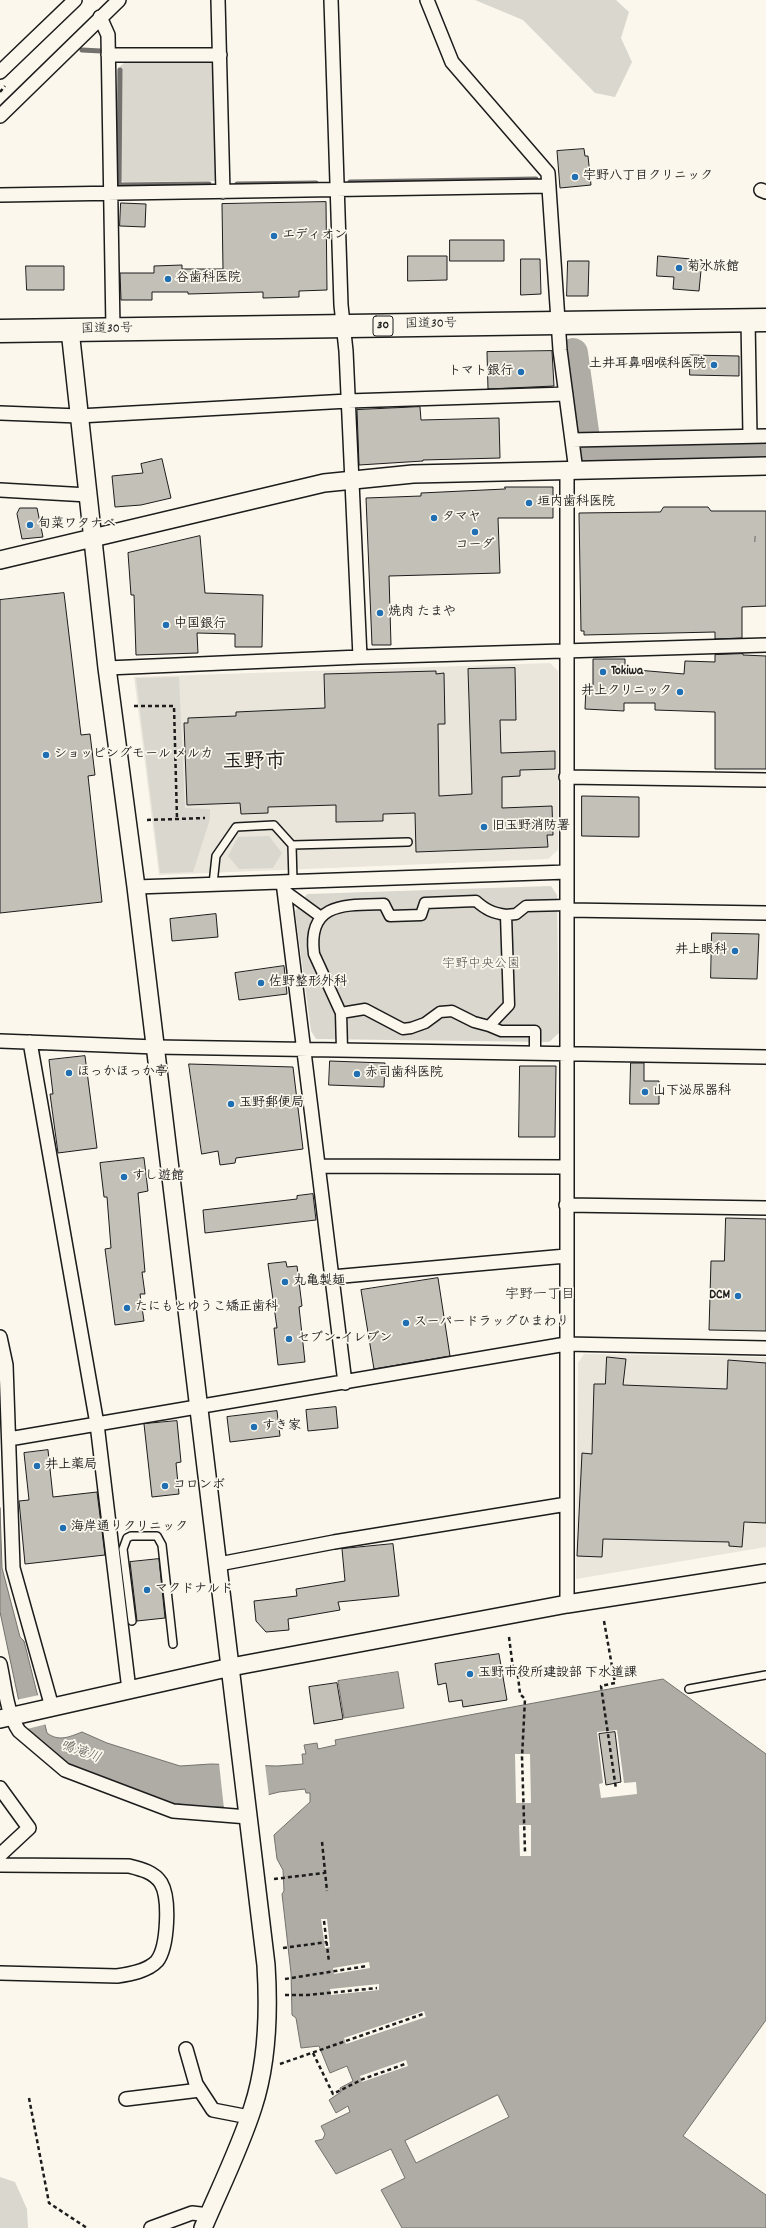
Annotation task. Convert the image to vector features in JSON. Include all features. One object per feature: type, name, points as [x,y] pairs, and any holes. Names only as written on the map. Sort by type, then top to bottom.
[{"type":"highway","name":"国道30号","points":[[0,331],[757,320]]},
{"type":"street","points":[[0,72],[75,0]]},
{"type":"street","points":[[0,116],[119,0]]},
{"type":"street","points":[[218,0],[223,192]]},
{"type":"street","points":[[331,0],[343,327],[352,478],[360,657]]},
{"type":"street","points":[[427,0],[452,62],[548,173],[560,350],[566,394],[581,440],[571,471],[566,651],[567,1604]]},
{"type":"street","points":[[100,17],[108,36],[113,329]]},
{"type":"street","points":[[108,55],[220,55]]},
{"type":"street","points":[[0,195],[338,191],[549,186]]},
{"type":"street","points":[[750,436],[757,320]]},
{"type":"street","points":[[70,330],[107,668],[136,887],[219,1564],[266,1965],[269,2004],[263,2068],[249,2117],[206,2222],[192,2213],[151,2228]]},
{"type":"street","points":[[0,413],[79,416],[348,401],[566,394]]},
{"type":"street","points":[[581,440],[766,436]]},
{"type":"street","points":[[0,560],[93,539],[324,482],[352,478],[413,474],[766,466]]},
{"type":"street","points":[[0,490],[88,494]]},
{"type":"street","points":[[107,668],[360,657],[766,645]]},
{"type":"street","points":[[566,777],[766,780]]},
{"type":"street","points":[[136,887],[213,884],[287,884],[567,872]]},
{"type":"street","points":[[287,884],[321,917]]},
{"type":"street","points":[[287,884],[304,1048],[345,1383]]},
{"type":"street","points":[[342,1049],[341,1013],[314,954],[312,934],[321,917],[335,907],[346,905],[384,904],[390,916],[421,915],[425,903],[476,901],[485,910],[506,915],[516,914],[526,906],[766,913]]},
{"type":"street","points":[[489,1026],[509,1005],[506,915]]},
{"type":"street","points":[[341,1013],[365,1009],[403,1029],[425,1023],[440,1012],[452,1011],[474,1022],[500,1031],[535,1031],[535,1053]]},
{"type":"street","points":[[0,1041],[156,1047],[304,1048],[766,1057]]},
{"type":"street","points":[[30,1042],[97,1424],[129,1690]]},
{"type":"street","points":[[318,1166],[566,1167]]},
{"type":"street","points":[[566,1205],[766,1208]]},
{"type":"street","points":[[332,1277],[566,1256]]},
{"type":"street","points":[[0,1337],[6,1365],[13,1568],[49,1708]]},
{"type":"street","points":[[9,1439],[200,1408],[566,1344],[766,1348]]},
{"type":"street","points":[[219,1564],[334,1542],[567,1504]]},
{"type":"street","points":[[10,1716],[231,1667],[567,1604],[766,1573]]},
{"type":"street","points":[[0,1664],[10,1716],[19,1731],[65,1770],[173,1811],[248,1810]]},
{"type":"street","points":[[0,1788],[29,1828],[0,1855]]},
{"type":"street","points":[[0,1865],[129,1866],[143,1869],[153,1875],[161,1883],[165,1898],[166,1929],[164,1947],[157,1960],[148,1968],[132,1973],[117,1976],[0,1973]]},
{"type":"street","points":[[186,2049],[196,2084],[213,2110],[249,2117]]},
{"type":"street","points":[[126,2099],[200,2090]]},
{"type":"lane","points":[[213,884],[216,856],[236,826],[274,825],[292,845],[287,884]]},
{"type":"lane","points":[[292,845],[408,842]]},
{"type":"lane","points":[[132,1621],[123,1549],[124,1543],[131,1536],[157,1536],[162,1545],[173,1644]]},
{"type":"lane","points":[[689,1689],[766,1674]]},
{"type":"path","points":[[134,706],[174,706],[177,819]]},
{"type":"path","points":[[147,820],[205,818]]},
{"type":"path","points":[[604,1620],[615,1683],[601,1686],[616,1789]]},
{"type":"path","points":[[509,1637],[514,1676],[518,1676],[520,1694],[525,1699],[522,1757],[525,1852]]},
{"type":"path","points":[[322,1842],[324,1865],[323,1872],[327,1891]]},
{"type":"path","points":[[274,1879],[323,1872]]},
{"type":"path","points":[[324,1921],[329,1962]]},
{"type":"path","points":[[285,1948],[327,1943]]},
{"type":"path","points":[[285,1979],[367,1966]]},
{"type":"path","points":[[285,1995],[377,1988]]},
{"type":"path","points":[[276,2065],[423,2014]]},
{"type":"path","points":[[315,2052],[332,2094],[363,2079],[406,2064]]},
{"type":"path","points":[[29,2098],[49,2202],[87,2228]]},
{"type":"shaded area","points":[[550,663],[558,671],[558,850],[548,859],[159,875],[134,677]]},
{"type":"shaded area","points":[[584,1354],[766,1357],[766,1547],[576,1579],[578,1363]]},
{"type":"green space","points":[[475,0],[616,0],[629,12],[621,38],[632,62],[615,97],[595,93],[523,20]]},
{"type":"green space","points":[[207,60],[214,65],[216,181],[124,182],[117,178],[117,69],[125,62]]},
{"type":"green space","points":[[179,677],[185,808],[210,809],[210,819],[193,872],[160,873],[136,678]]},
{"type":"green space","points":[[269,836],[282,853],[273,868],[239,869],[228,856],[238,837]]},
{"type":"green space","name":"宇野中央公園","points":[[551,886],[557,895],[559,1033],[549,1042],[316,1039],[311,1031],[295,911],[307,894]]},
{"type":"green space","points":[[0,2177],[15,2182],[27,2209],[28,2228],[0,2228]]},
{"type":"water","name":"鳴滝川","points":[[0,1508],[2,1568],[20,1637],[24,1641],[47,1733],[51,1736],[64,1738],[82,1732],[107,1743],[180,1766],[211,1764],[277,1766],[303,1764],[302,1754],[306,1754],[304,1745],[317,1743],[318,1749],[336,1745],[335,1740],[663,1679],[766,1754],[766,2020],[683,2136],[766,2195],[766,2228],[402,2228],[381,2190],[405,2178],[391,2149],[336,2174],[315,2141],[323,2139],[325,2134],[321,2126],[350,2112],[348,2106],[336,2113],[329,2100],[341,2092],[340,2088],[353,2081],[347,2066],[330,2073],[319,2046],[301,2048],[296,2018],[292,2015],[291,1973],[282,1894],[284,1891],[283,1870],[277,1859],[274,1835],[310,1802],[310,1793],[306,1793],[305,1789],[279,1792],[221,1807],[197,1807],[172,1803],[71,1767],[25,1730],[0,1612]],"holes":[[[498,2095],[509,2117],[416,2163],[405,2141]]]},
{"type":"water","points":[[398,1672],[404,1708],[344,1718],[338,1681]]},
{"type":"pier","points":[[39,1695],[47,1724],[23,1730],[16,1700]]},
{"type":"pier","points":[[617,1730],[624,1783],[636,1782],[637,1794],[601,1798],[599,1784],[603,1783],[597,1732]]},
{"type":"pier","points":[[515,1754],[530,1754],[531,1803],[516,1803]]},
{"type":"pier","points":[[219,1763],[265,1764],[269,1797],[224,1809]]},
{"type":"pier","points":[[519,1825],[531,1825],[531,1856],[520,1856]]},
{"type":"pier","points":[[321,1919],[327,1919],[330,1947],[325,1948]]},
{"type":"pier","points":[[369,1962],[370,1968],[334,1974],[333,1968]]},
{"type":"pier","points":[[379,1984],[379,1990],[331,1995],[330,1989]]},
{"type":"pier","points":[[424,2011],[426,2017],[346,2044],[344,2038]]},
{"type":"pier","points":[[406,2060],[408,2066],[362,2082],[360,2076]]},
{"type":"building","name":"宇野八丁目クリニック","points":[[584,149],[585,156],[588,156],[591,185],[560,188],[557,151]]},
{"type":"building","name":"エディオン","points":[[326,202],[327,290],[299,291],[299,297],[263,298],[263,292],[188,294],[188,292],[152,292],[152,300],[121,300],[120,273],[154,273],[154,266],[182,265],[182,269],[223,269],[222,204]]},
{"type":"building","points":[[121,203],[146,204],[145,227],[120,226]]},
{"type":"building","points":[[450,240],[504,240],[504,261],[450,261]]},
{"type":"building","points":[[408,256],[447,256],[447,280],[408,281]]},
{"type":"building","name":"菊水旅館","points":[[658,256],[702,260],[699,291],[673,289],[674,277],[657,276]]},
{"type":"building","points":[[521,259],[540,259],[541,294],[521,295]]},
{"type":"building","points":[[568,261],[589,261],[588,296],[567,296]]},
{"type":"building","points":[[26,266],[64,266],[64,290],[27,290]]},
{"type":"building","name":"トマト銀行","points":[[552,351],[554,386],[488,389],[487,352]]},
{"type":"building","name":"土井耳鼻咽喉科医院","points":[[690,355],[739,356],[739,376],[690,375]]},
{"type":"building","points":[[420,407],[421,420],[499,418],[500,458],[423,460],[359,465],[357,410]]},
{"type":"building","points":[[162,459],[171,498],[141,505],[115,507],[112,476],[143,473],[141,464]]},
{"type":"building","points":[[505,487],[553,487],[553,518],[498,518],[500,573],[389,576],[391,645],[372,645],[366,498],[421,496],[421,493],[505,489]]},
{"type":"building","points":[[664,507],[708,507],[711,511],[766,511],[766,606],[742,607],[742,638],[715,639],[715,632],[584,635],[584,631],[581,631],[579,513],[660,512]]},
{"type":"building","name":"旬菜ワタナベ","points":[[20,508],[37,508],[43,537],[22,539],[17,514]]},
{"type":"building","points":[[200,536],[205,593],[263,595],[262,647],[235,647],[235,634],[197,633],[198,653],[136,655],[134,595],[131,595],[128,553]]},
{"type":"building","name":"ショッピングモール メルカ","points":[[64,593],[81,735],[90,734],[95,775],[88,776],[102,902],[0,913],[0,600]]},
{"type":"building","points":[[743,654],[766,656],[766,769],[715,769],[715,712],[655,710],[655,703],[624,703],[624,711],[585,709],[586,687],[593,687],[593,659],[625,659],[625,669],[684,674],[685,661],[715,662],[715,655]]},
{"type":"building","points":[[515,668],[516,720],[500,720],[501,753],[555,751],[555,769],[520,770],[520,776],[502,777],[502,808],[552,806],[553,835],[547,835],[548,847],[416,852],[415,813],[383,814],[383,821],[336,822],[336,805],[268,807],[268,813],[241,814],[240,803],[187,805],[184,723],[188,723],[188,718],[236,716],[236,712],[325,708],[324,674],[436,671],[436,674],[444,673],[445,724],[438,724],[439,796],[472,794],[468,669]]},
{"type":"building","points":[[582,796],[639,797],[639,837],[582,836]]},
{"type":"building","points":[[216,914],[218,937],[172,941],[170,919]]},
{"type":"building","name":"井上眼科","points":[[712,933],[759,934],[757,979],[711,978]]},
{"type":"building","name":"佐野整形外科","points":[[284,966],[287,994],[239,1000],[235,973]]},
{"type":"building","points":[[85,1056],[97,1148],[58,1153],[50,1094],[53,1094],[49,1060]]},
{"type":"building","name":"赤司歯科医院","points":[[330,1061],[385,1063],[384,1087],[329,1085]]},
{"type":"building","name":"山下泌尿器科","points":[[631,1063],[644,1063],[644,1081],[659,1081],[659,1104],[630,1104]]},
{"type":"building","points":[[189,1064],[293,1067],[303,1149],[236,1158],[235,1163],[220,1165],[218,1151],[202,1154]]},
{"type":"building","points":[[520,1066],[556,1066],[555,1137],[519,1137]]},
{"type":"building","points":[[144,1158],[148,1191],[138,1193],[145,1272],[142,1272],[145,1294],[140,1294],[144,1321],[115,1325],[105,1249],[111,1248],[107,1197],[104,1197],[100,1163]]},
{"type":"building","points":[[313,1194],[316,1220],[205,1233],[203,1210],[297,1199],[297,1196]]},
{"type":"building","name":"DCM","points":[[726,1218],[766,1219],[766,1331],[709,1330],[711,1261],[724,1261]]},
{"type":"building","points":[[286,1262],[287,1267],[297,1266],[302,1306],[299,1307],[305,1362],[278,1365],[274,1328],[277,1328],[268,1264]]},
{"type":"building","name":"スーパードラッグひまわり","points":[[438,1278],[450,1356],[374,1369],[361,1290]]},
{"type":"building","points":[[607,1357],[626,1359],[623,1385],[727,1389],[728,1360],[766,1363],[766,1523],[744,1522],[742,1547],[729,1546],[729,1542],[603,1539],[602,1557],[577,1556],[582,1453],[592,1454],[594,1384],[605,1384]]},
{"type":"building","points":[[336,1407],[338,1428],[308,1431],[306,1410]]},
{"type":"building","name":"すき家","points":[[277,1411],[280,1436],[230,1442],[227,1417]]},
{"type":"building","points":[[177,1421],[181,1462],[176,1463],[179,1494],[152,1497],[144,1424]]},
{"type":"building","name":"海岸通りクリニック","points":[[48,1450],[53,1497],[97,1492],[105,1555],[25,1564],[19,1501],[29,1500],[24,1453]]},
{"type":"building","points":[[393,1544],[399,1596],[338,1602],[340,1610],[288,1619],[289,1630],[266,1632],[256,1621],[254,1601],[297,1596],[296,1589],[345,1581],[342,1549]]},
{"type":"building","name":"マクドナルド","points":[[159,1559],[165,1618],[137,1621],[130,1562]]},
{"type":"building","name":"玉野市役所建設部 下水道課","points":[[499,1654],[507,1700],[463,1707],[462,1700],[449,1702],[446,1683],[438,1685],[435,1664]]},
{"type":"building","points":[[337,1683],[343,1719],[314,1724],[309,1687]]},
{"type":"building","points":[[615,1732],[621,1782],[606,1785],[599,1734]]},
{"type":"waterway","points":[[82,50],[101,51]]},
{"type":"waterway","points":[[120,70],[119,185],[209,184]]},
{"type":"waterway","points":[[350,182],[536,179]]},
{"type":"waterway","points":[[237,184],[316,183]]},
{"type":"waterway","points":[[573,353],[587,453],[766,448]]},
{"type":"place","name":"宇野八丁目クリニック","points":[[575,177]]},
{"type":"place","name":"エディオン","points":[[274,236]]},
{"type":"place","name":"菊水旅館","points":[[679,268]]},
{"type":"place","name":"谷歯科医院","points":[[168,279]]},
{"type":"place","name":"土井耳鼻咽喉科医院","points":[[714,365]]},
{"type":"place","name":"トマト銀行","points":[[521,372]]},
{"type":"place","name":"垣内歯科医院","points":[[529,503]]},
{"type":"place","name":"タマヤ","points":[[434,518]]},
{"type":"place","name":"旬菜ワタナベ","points":[[30,525]]},
{"type":"place","name":"コーダ","points":[[475,532]]},
{"type":"place","name":"焼肉 たまや","points":[[380,613]]},
{"type":"place","name":"中国銀行","points":[[166,625]]},
{"type":"place","name":"Tokiwa","points":[[603,672]]},
{"type":"place","name":"井上クリニック","points":[[680,692]]},
{"type":"place","name":"ショッピングモール メルカ","points":[[46,755]]},
{"type":"place","name":"旧玉野消防署","points":[[484,827]]},
{"type":"place","name":"井上眼科","points":[[735,951]]},
{"type":"place","name":"佐野整形外科","points":[[261,983]]},
{"type":"place","name":"ほっかほっか亭","points":[[69,1073]]},
{"type":"place","name":"赤司歯科医院","points":[[357,1074]]},
{"type":"place","name":"山下泌尿器科","points":[[645,1092]]},
{"type":"place","name":"玉野郵便局","points":[[231,1104]]},
{"type":"place","name":"すし遊館","points":[[124,1177]]},
{"type":"place","name":"丸亀製麺","points":[[285,1282]]},
{"type":"place","name":"DCM","points":[[738,1296]]},
{"type":"place","name":"たにもとゆうこ矯正歯科","points":[[127,1308]]},
{"type":"place","name":"スーパードラッグひまわり","points":[[406,1323]]},
{"type":"place","name":"セブン-イレブン","points":[[289,1339]]},
{"type":"place","name":"すき家","points":[[254,1427]]},
{"type":"place","name":"井上薬局","points":[[37,1466]]},
{"type":"place","name":"コロンボ","points":[[165,1486]]},
{"type":"place","name":"海岸通りクリニック","points":[[63,1528]]},
{"type":"place","name":"マクドナルド","points":[[147,1590]]},
{"type":"place","name":"玉野市役所建設部 下水道課","points":[[470,1674]]},
{"type":"district","name":"玉野市","points":[[254,764]]},
{"type":"district","name":"宇野一丁目","points":[[540,1296]]}]
